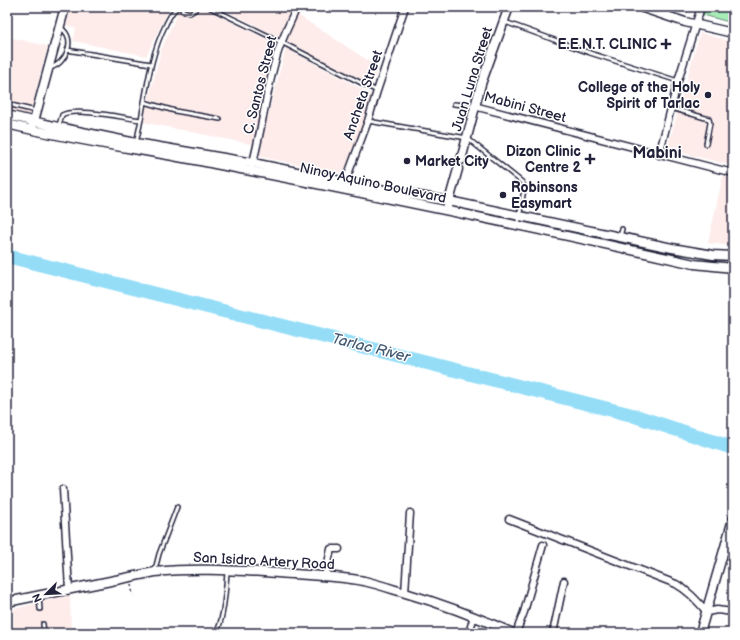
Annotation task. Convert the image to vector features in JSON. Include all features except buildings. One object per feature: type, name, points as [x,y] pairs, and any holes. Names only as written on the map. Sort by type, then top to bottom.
[{"type":"main road","points":[[32,130],[65,7]]},
{"type":"main road","name":"Juan Luna Street","points":[[461,160],[474,106],[509,7]]},
{"type":"main road","points":[[640,7],[695,24],[733,33]]},
{"type":"main road","name":"Ninoy Aquino Boulevard","points":[[7,115],[135,146]]},
{"type":"main road","name":"Ninoy Aquino Boulevard","points":[[7,124],[32,130],[345,181],[389,191],[449,201],[574,228],[621,233],[672,248],[713,255],[733,256]]},
{"type":"main road","name":"Ninoy Aquino Boulevard","points":[[252,167],[342,190],[518,225],[694,264],[733,268]]},
{"type":"main road","points":[[446,211],[458,169]]},
{"type":"main road","points":[[700,633],[733,519]]},
{"type":"main road","name":"San Isidro Artery Road","points":[[7,602],[155,572],[173,570],[228,570],[362,581],[405,592],[474,616],[515,633]]},
{"type":"street","name":"C. Santos Street","points":[[252,167],[262,129],[273,71],[281,42],[297,7]]},
{"type":"street","name":"Ancheta Street","points":[[342,190],[368,121],[376,91],[405,7]]},
{"type":"street","points":[[659,154],[678,81],[701,7]]},
{"type":"street","name":"Mabini Street","points":[[474,106],[733,173]]},
{"type":"street","points":[[63,489],[69,589]]},
{"type":"street","points":[[405,592],[410,513]]},
{"type":"street","points":[[509,520],[676,584],[685,589],[708,609],[733,612]]},
{"type":"street","points":[[515,633],[524,612],[543,545]]},
{"type":"street","points":[[325,577],[332,549],[338,549]]},
{"type":"street","points":[[554,633],[564,581]]},
{"type":"street","points":[[469,633],[474,616]]},
{"type":"lane","points":[[135,146],[156,45],[174,10],[179,7],[190,13],[195,10],[196,7]]},
{"type":"lane","points":[[209,7],[376,91]]},
{"type":"lane","points":[[504,22],[590,53],[678,81]]},
{"type":"lane","points":[[48,69],[59,65],[66,54],[69,38],[66,31],[60,27]]},
{"type":"lane","points":[[67,50],[151,64]]},
{"type":"lane","points":[[144,102],[175,111],[220,119]]},
{"type":"lane","points":[[7,104],[36,111]]},
{"type":"lane","points":[[454,104],[474,106]]},
{"type":"lane","points":[[671,108],[709,118],[710,123],[706,144]]},
{"type":"lane","points":[[58,127],[62,115],[70,112],[140,120]]},
{"type":"lane","points":[[368,121],[467,138],[522,182],[524,186],[518,225]]},
{"type":"lane","points":[[155,572],[159,554],[177,506]]},
{"type":"lane","points":[[217,632],[223,607],[228,570]]},
{"type":"lane","points":[[38,595],[40,609]]},
{"type":"lane","points":[[43,624],[44,633]]},
{"type":"path","points":[[130,576],[133,596]]},
{"type":"shaded area","points":[[71,7],[170,7],[146,56],[73,41],[76,28],[66,25]]},
{"type":"shaded area","points":[[180,7],[201,7],[278,45],[255,145],[143,122],[161,50]]},
{"type":"shaded area","points":[[220,7],[282,7],[301,17],[378,67],[372,85]]},
{"type":"shaded area","name":"College of the Holy Spirit of Tarlac","points":[[700,33],[733,42],[733,166],[667,149]]},
{"type":"shaded area","points":[[7,37],[48,46],[30,115],[7,110]]},
{"type":"shaded area","points":[[286,48],[371,94],[367,121],[343,174],[257,156]]},
{"type":"shaded area","points":[[723,175],[733,177],[733,246],[708,243]]},
{"type":"shaded area","points":[[70,595],[71,633],[14,633],[14,609]]},
{"type":"green space","points":[[705,7],[733,7],[733,23],[703,15]]},
{"type":"waterway","name":"Tarlac River","points":[[7,256],[632,415],[733,448]]},
{"type":"place","name":"E.E.N.T. CLINIC","points":[[666,44]]},
{"type":"place","name":"College of the Holy Spirit of Tarlac","points":[[708,95]]},
{"type":"place","name":"Dizon Clinic Centre 2","points":[[590,159]]},
{"type":"place","name":"Market City","points":[[407,161]]},
{"type":"place","name":"Robinsons Easymart","points":[[503,195]]},
{"type":"district","name":"Mabini","points":[[657,153]]}]
